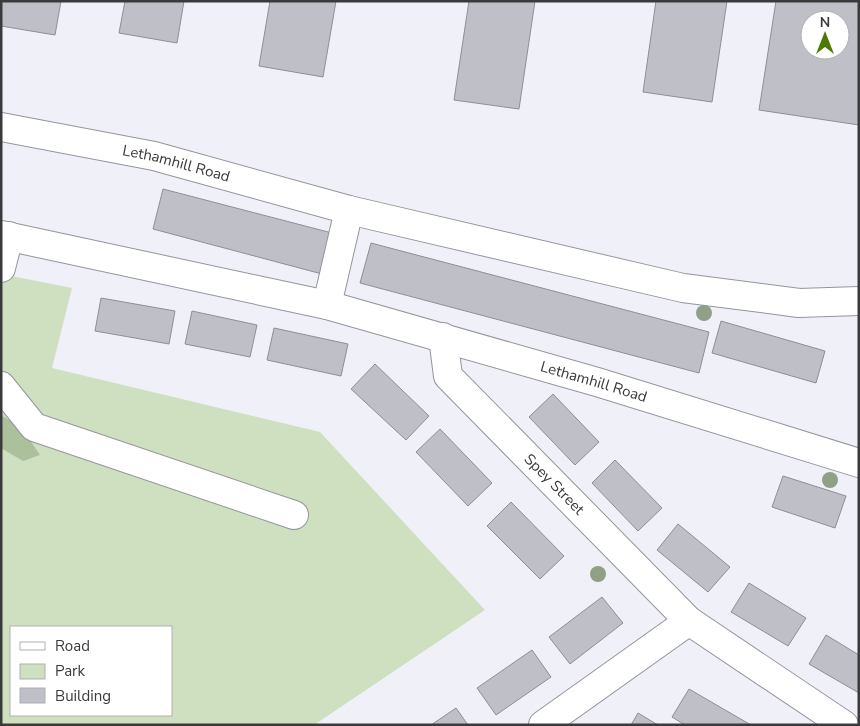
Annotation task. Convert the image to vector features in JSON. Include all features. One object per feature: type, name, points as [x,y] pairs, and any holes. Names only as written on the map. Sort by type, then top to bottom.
[{"type":"street","name":"Lethamhill Road","points":[[1,127],[154,156],[349,210],[683,288],[798,303],[859,301]]},
{"type":"street","points":[[327,305],[349,210]]},
{"type":"street","name":"Lethamhill Road","points":[[5,235],[327,305],[597,382],[859,463]]},
{"type":"street","points":[[1,268],[5,235]]},
{"type":"street","name":"Spey Street","points":[[443,337],[448,376],[689,620],[844,725]]},
{"type":"street","points":[[1,386],[34,427],[294,515]]},
{"type":"street","points":[[542,725],[689,620]]},
{"type":"green space","points":[[1,274],[72,288],[52,368],[320,432],[485,610],[314,725],[1,725]]},
{"type":"green space","points":[[1,415],[22,428],[40,455],[23,461],[1,448]]},
{"type":"building","points":[[1,1],[61,1],[55,35],[1,26]]},
{"type":"building","points":[[125,1],[184,1],[177,43],[119,33]]},
{"type":"building","points":[[270,1],[336,1],[323,77],[259,66]]},
{"type":"building","points":[[469,1],[535,1],[519,109],[454,100]]},
{"type":"building","points":[[656,1],[727,1],[712,102],[643,92]]},
{"type":"building","points":[[776,1],[859,1],[859,125],[759,110]]},
{"type":"building","points":[[163,189],[332,233],[322,274],[153,229]]},
{"type":"building","points":[[371,243],[709,332],[699,373],[360,283]]},
{"type":"building","points":[[101,298],[175,311],[169,344],[95,331]]},
{"type":"building","points":[[192,311],[257,325],[250,357],[185,344]]},
{"type":"building","points":[[721,321],[825,351],[816,383],[712,353]]},
{"type":"building","points":[[274,328],[348,344],[341,376],[267,360]]},
{"type":"building","points":[[375,364],[429,416],[406,440],[351,389]]},
{"type":"building","points":[[553,394],[599,442],[575,465],[529,417]]},
{"type":"building","points":[[440,429],[492,483],[468,506],[416,452]]},
{"type":"building","points":[[615,460],[662,508],[638,531],[592,483]]},
{"type":"building","points":[[783,476],[846,496],[835,528],[772,507]]},
{"type":"building","points":[[511,502],[564,556],[540,579],[487,526]]},
{"type":"building","points":[[678,524],[730,567],[708,592],[657,550]]},
{"type":"building","points":[[749,583],[806,618],[788,646],[731,612]]},
{"type":"building","points":[[602,597],[623,623],[570,664],[549,637]]},
{"type":"building","points":[[826,635],[859,655],[859,693],[809,664]]},
{"type":"building","points":[[532,650],[551,677],[496,715],[477,688]]},
{"type":"building","points":[[689,689],[751,725],[685,725],[672,717]]},
{"type":"building","points":[[456,708],[468,725],[431,725]]},
{"type":"building","points":[[638,713],[658,725],[631,725]]}]
